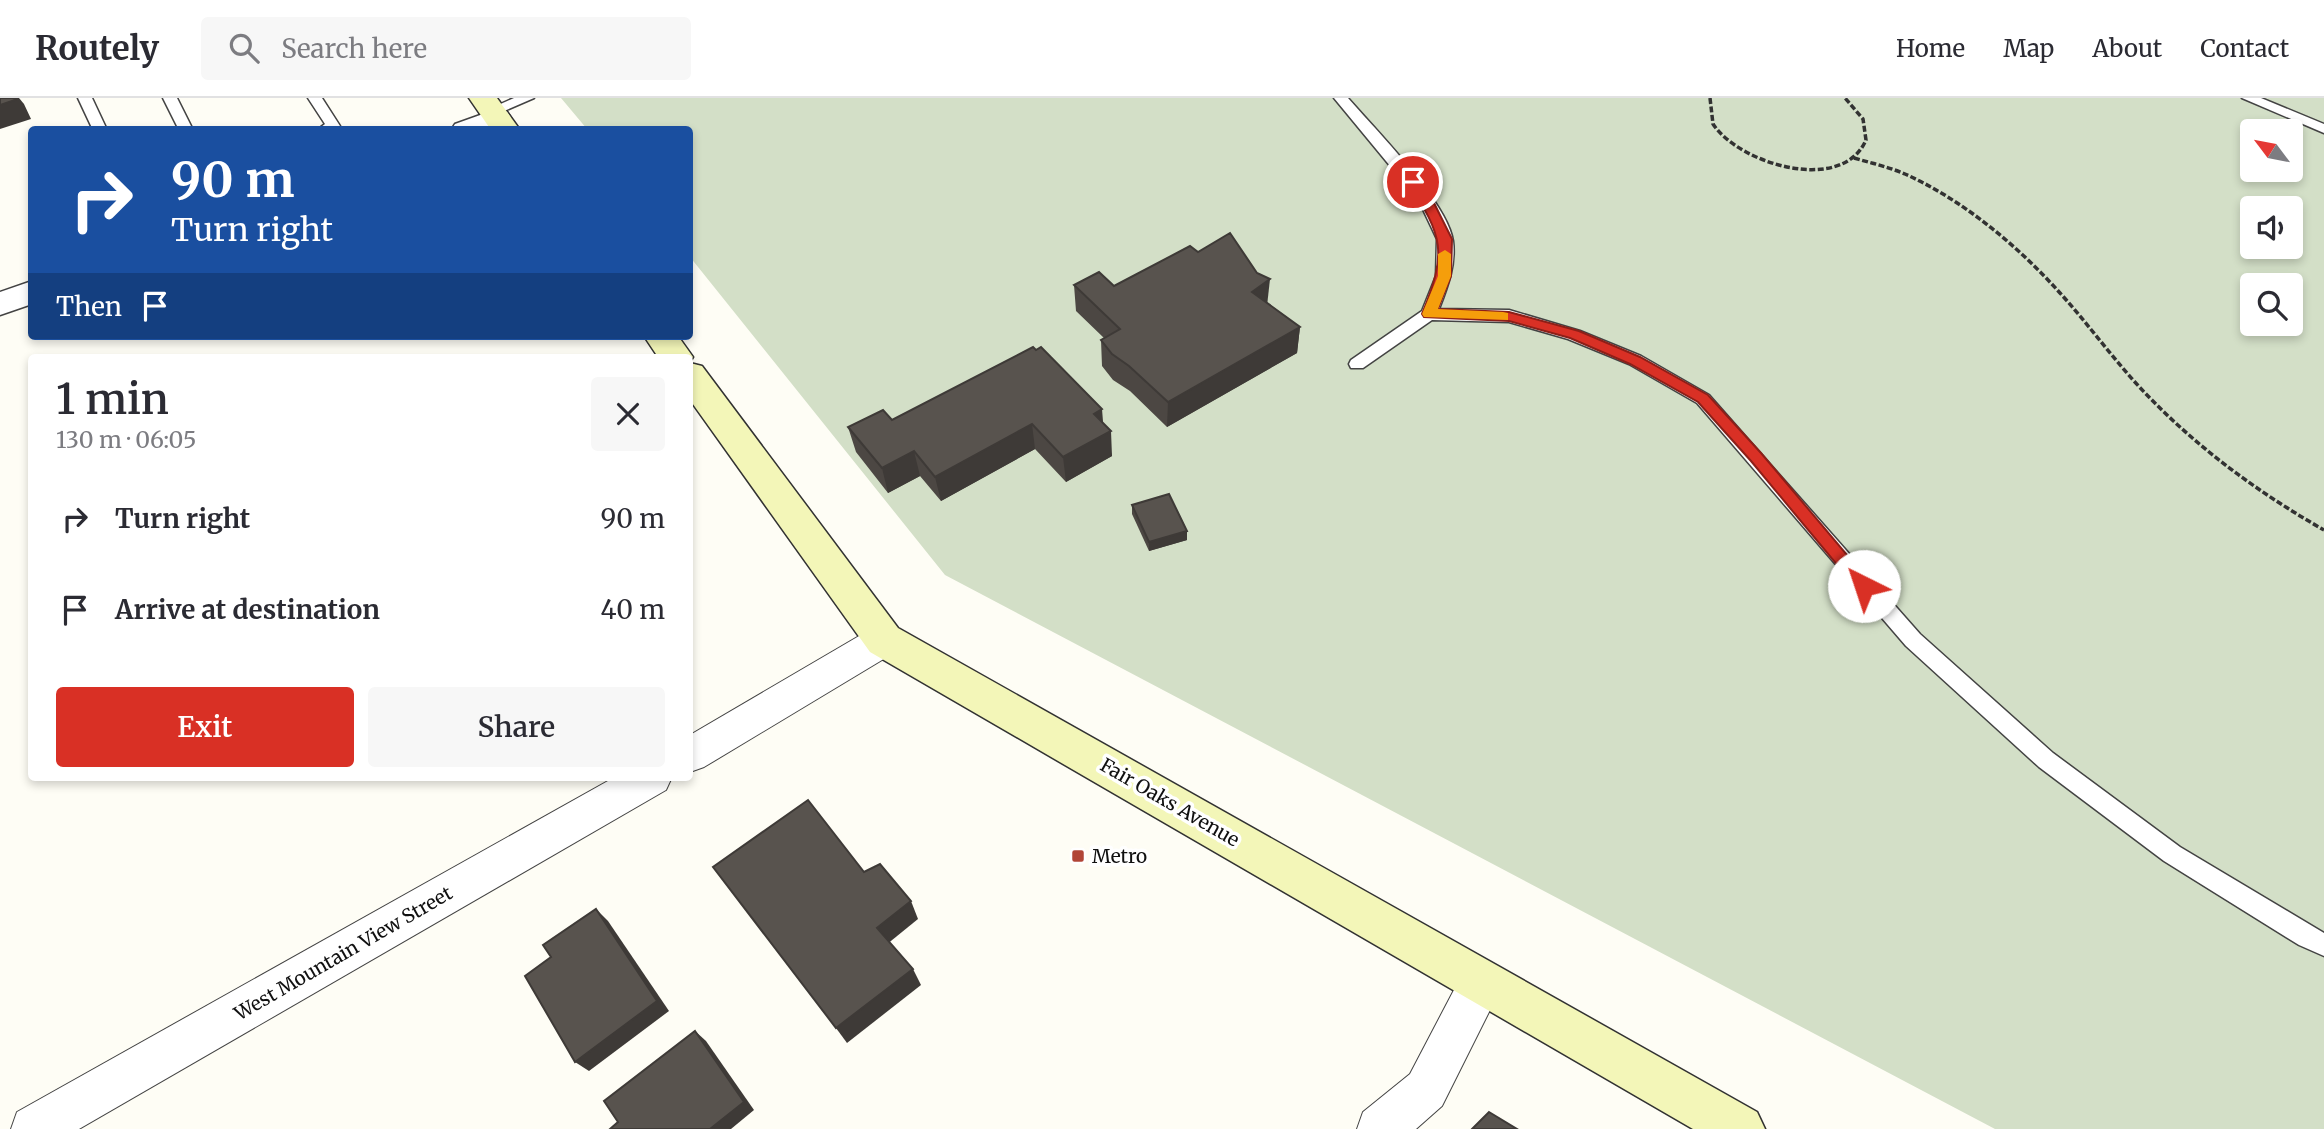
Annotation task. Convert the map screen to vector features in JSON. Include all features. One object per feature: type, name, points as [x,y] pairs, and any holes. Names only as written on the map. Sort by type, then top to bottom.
[{"type":"main road","points":[[663,340],[674,354]]},
{"type":"main road","name":"Fair Oaks Avenue","points":[[693,379],[884,640],[1740,1129]]},
{"type":"street","points":[[472,126],[495,114]]},
{"type":"street","points":[[0,304],[28,294]]},
{"type":"street","points":[[693,753],[884,640]]},
{"type":"street","name":"West Mountain View Street","points":[[34,1129],[645,781]]},
{"type":"street","points":[[1380,1129],[1426,1090],[1482,982]]},
{"type":"lane","points":[[85,98],[98,126]]},
{"type":"lane","points":[[170,98],[184,126]]},
{"type":"lane","points":[[315,98],[329,126]]},
{"type":"lane","points":[[495,114],[527,98]]},
{"type":"lane","points":[[1341,98],[1426,199],[1445,239],[1444,276],[1429,314],[1357,364]]},
{"type":"lane","points":[[2249,98],[2324,129]]},
{"type":"lane","points":[[1429,314],[1509,316],[1574,335],[1635,360],[1703,399],[1913,640],[2046,760],[2172,854],[2307,937],[2324,944]]},
{"type":"path","points":[[1710,98],[1708,113],[1717,132],[1738,149],[1766,162],[1800,169],[1830,167],[1854,158],[1867,144],[1868,125],[1857,107],[1845,98]]},
{"type":"path","points":[[1854,158],[1906,174],[1950,201],[1997,236],[2046,278],[2147,395],[2206,451],[2288,510],[2324,530]]},
{"type":"green space","points":[[561,98],[2324,98],[2324,1129],[1995,1129],[945,575],[693,261],[693,126],[584,126]]},
{"type":"building","points":[[0,98],[14,98],[15,100],[0,105]]},
{"type":"building","points":[[1230,233],[1257,273],[1270,279],[1252,292],[1300,327],[1168,402],[1112,354],[1101,340],[1120,329],[1074,285],[1099,272],[1114,286],[1190,246],[1198,252]]},
{"type":"building","points":[[1033,347],[1036,350],[1041,347],[1102,409],[1094,414],[1111,431],[1063,457],[1032,424],[935,477],[914,451],[882,468],[848,427],[883,410],[892,420]]},
{"type":"building","points":[[1169,494],[1187,531],[1149,542],[1132,505]]},
{"type":"building","points":[[808,800],[864,872],[880,864],[911,901],[877,928],[913,969],[836,1028],[713,867]]},
{"type":"building","points":[[596,909],[657,1001],[575,1062],[525,976],[551,957],[543,945]]},
{"type":"building","points":[[695,1031],[744,1102],[710,1129],[610,1129],[618,1122],[604,1101]]},
{"type":"building","points":[[1489,1112],[1517,1129],[1472,1129]]},
{"type":"slow traffic","points":[[1445,254],[1444,276],[1429,314],[1503,316]]},
{"type":"place","name":"Metro","points":[[1078,856]]},
{"type":"route","points":[[1413,182],[1426,199],[1445,239],[1444,276],[1429,314],[1509,316],[1574,335],[1635,360],[1703,399],[1756,457],[1864,586]]}]
